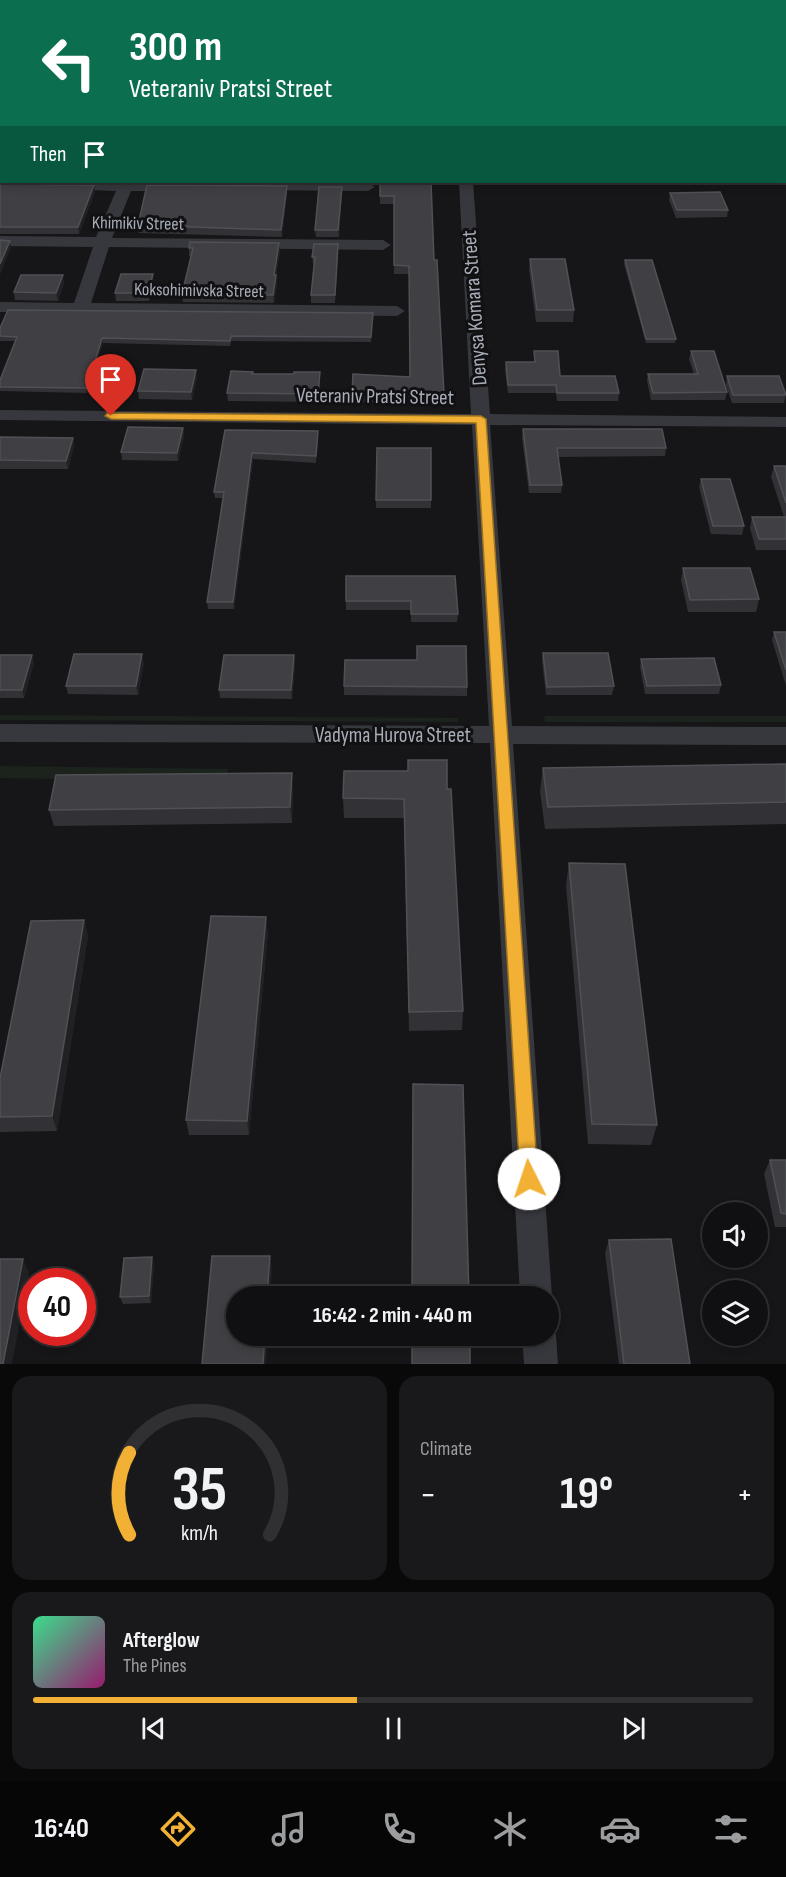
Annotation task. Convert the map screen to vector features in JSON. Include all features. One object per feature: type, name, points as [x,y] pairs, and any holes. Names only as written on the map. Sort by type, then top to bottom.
[{"type":"street","name":"Denysa Komara Street","points":[[466,183],[535,1286]]},
{"type":"street","points":[[45,186],[197,187]]},
{"type":"street","points":[[81,308],[103,242],[125,187]]},
{"type":"street","points":[[245,187],[368,187]]},
{"type":"street","name":"Khimikiv Street","points":[[0,241],[383,245]]},
{"type":"street","name":"Koksohimivska Street","points":[[0,307],[397,311]]},
{"type":"street","name":"Veteraniv Pratsi Street","points":[[0,415],[786,422]]},
{"type":"street","name":"Vadyma Hurova Street","points":[[0,733],[786,736]]},
{"type":"street","points":[[540,1346],[541,1364]]},
{"type":"shaded area","points":[[0,715],[458,718],[458,722],[0,720]]},
{"type":"shaded area","points":[[544,716],[786,716],[786,722],[545,722]]},
{"type":"shaded area","points":[[0,766],[228,769],[226,781],[0,778]]},
{"type":"building","points":[[380,183],[431,183],[444,395],[352,394],[353,374],[410,377],[409,266],[394,265],[394,196],[380,196]]},
{"type":"building","points":[[0,184],[94,185],[78,227],[0,227]]},
{"type":"building","points":[[147,185],[287,186],[281,230],[138,225]]},
{"type":"building","points":[[319,187],[342,187],[338,230],[315,230]]},
{"type":"building","points":[[720,192],[728,210],[677,210],[670,193]]},
{"type":"building","points":[[0,240],[10,241],[0,264]]},
{"type":"building","points":[[190,242],[279,243],[273,295],[182,294],[193,248],[189,248]]},
{"type":"building","points":[[314,244],[338,244],[335,295],[311,295]]},
{"type":"building","points":[[530,259],[565,259],[574,310],[537,310]]},
{"type":"building","points":[[625,260],[652,260],[676,339],[646,339]]},
{"type":"building","points":[[121,274],[153,274],[148,293],[115,293]]},
{"type":"building","points":[[21,275],[63,275],[56,293],[14,292]]},
{"type":"building","points":[[8,310],[373,313],[371,337],[231,336],[230,341],[102,338],[87,388],[0,387],[0,380],[17,337],[0,336],[0,328]]},
{"type":"building","points":[[534,351],[558,351],[560,376],[615,376],[619,393],[557,393],[556,385],[508,385],[506,362],[535,362]]},
{"type":"building","points":[[691,351],[714,351],[727,392],[653,393],[648,374],[698,374]]},
{"type":"building","points":[[144,369],[196,370],[191,392],[138,391]]},
{"type":"building","points":[[231,371],[253,372],[252,374],[320,372],[318,394],[227,393]]},
{"type":"building","points":[[727,376],[779,376],[786,395],[733,395]]},
{"type":"building","points":[[128,427],[183,428],[177,453],[121,452]]},
{"type":"building","points":[[523,429],[662,429],[666,448],[557,448],[562,485],[530,485]]},
{"type":"building","points":[[225,430],[318,431],[316,456],[252,453],[233,602],[207,602],[224,492],[214,492]]},
{"type":"building","points":[[0,437],[73,438],[66,461],[0,460]]},
{"type":"building","points":[[377,448],[431,448],[431,500],[376,500]]},
{"type":"building","points":[[774,466],[786,466],[786,503]]},
{"type":"building","points":[[701,479],[730,479],[744,526],[713,526]]},
{"type":"building","points":[[752,517],[786,517],[786,539],[759,539]]},
{"type":"building","points":[[683,568],[750,568],[759,599],[690,600]]},
{"type":"building","points":[[346,576],[455,576],[458,614],[411,614],[411,601],[346,601]]},
{"type":"building","points":[[774,632],[786,632],[786,670]]},
{"type":"building","points":[[417,646],[466,646],[467,687],[344,686],[345,660],[417,660]]},
{"type":"building","points":[[543,653],[608,653],[614,686],[547,687]]},
{"type":"building","points":[[74,654],[142,654],[136,686],[66,686]]},
{"type":"building","points":[[0,655],[32,655],[22,690],[0,690]]},
{"type":"building","points":[[224,655],[294,655],[291,690],[219,690]]},
{"type":"building","points":[[714,658],[721,685],[647,686],[641,659]]},
{"type":"building","points":[[408,760],[447,760],[447,789],[451,789],[463,1011],[409,1012],[404,799],[343,798],[344,771],[408,771]]},
{"type":"building","points":[[786,764],[786,802],[548,807],[543,768]]},
{"type":"building","points":[[292,773],[290,807],[49,810],[56,775]]},
{"type":"building","points":[[569,863],[625,864],[657,1125],[592,1124]]},
{"type":"building","points":[[211,916],[266,917],[247,1121],[186,1120]]},
{"type":"building","points":[[84,920],[52,1116],[0,1117],[0,1078],[31,921]]},
{"type":"building","points":[[413,1084],[463,1085],[469,1286],[412,1286]]},
{"type":"building","points":[[770,1160],[786,1160],[786,1214],[781,1213]]},
{"type":"building","points":[[671,1239],[690,1364],[624,1364],[609,1240]]},
{"type":"building","points":[[212,1256],[270,1256],[268,1286],[226,1286],[226,1346],[264,1346],[263,1364],[202,1364]]},
{"type":"building","points":[[152,1257],[149,1296],[120,1297],[124,1258]]},
{"type":"building","points":[[0,1259],[23,1259],[21,1268],[18,1268],[18,1285],[3,1364],[0,1364]]},
{"type":"building","points":[[412,1346],[470,1346],[470,1364],[412,1364]]},
{"type":"route","points":[[111,416],[481,419],[529,1179]]}]
